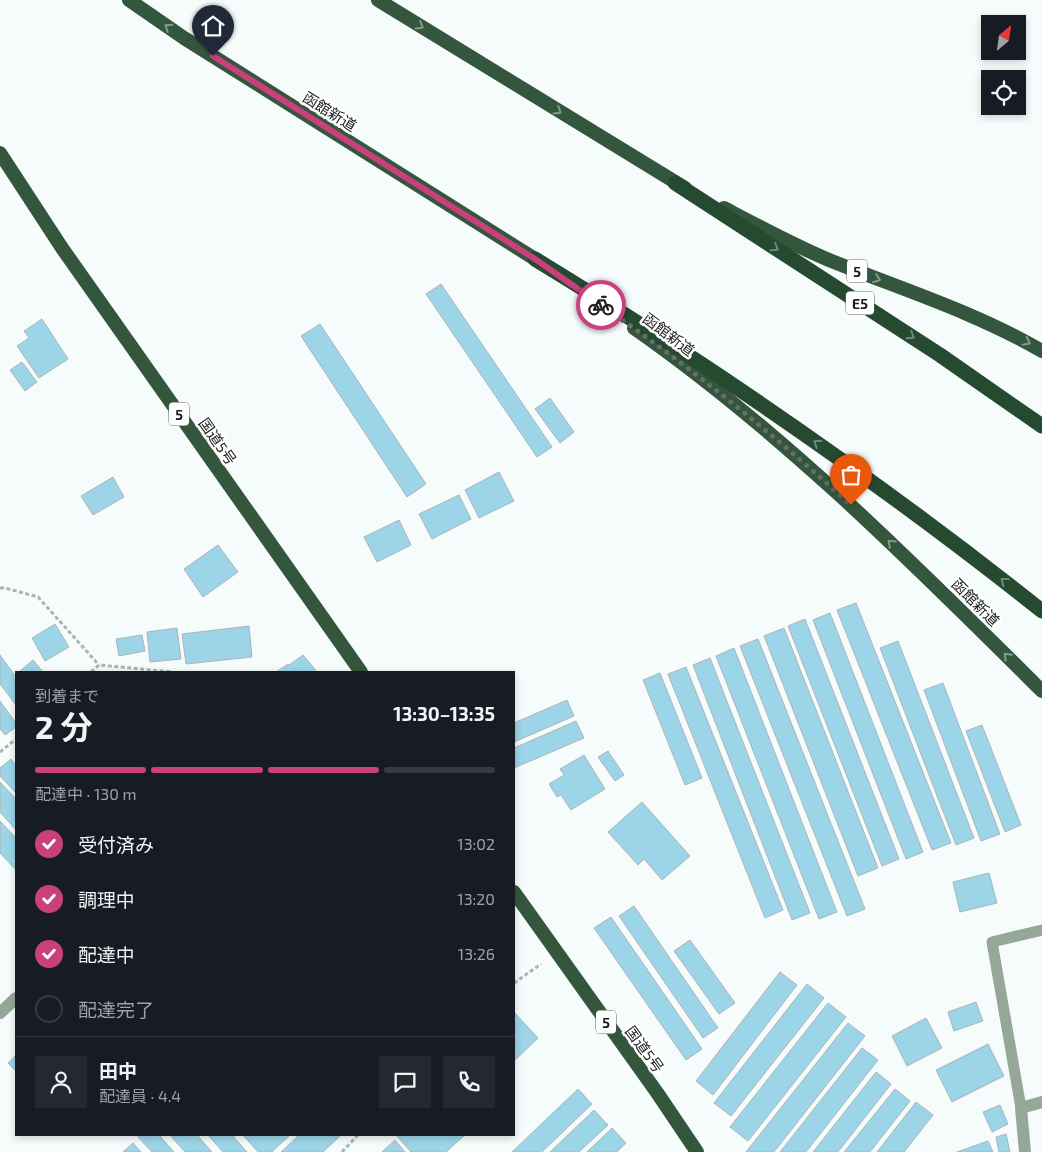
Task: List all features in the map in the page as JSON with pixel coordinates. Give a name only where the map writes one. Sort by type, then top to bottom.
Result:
[{"type":"highway","name":"函館新道","points":[[129,0],[192,43],[535,259],[642,334],[718,391],[793,452],[906,557],[1042,691]]},
{"type":"highway","name":"5","points":[[378,0],[675,183],[770,232],[828,259],[936,300],[1042,351]]},
{"type":"highway","name":"国道5号","points":[[0,153],[62,248],[360,671]]},
{"type":"highway","name":"E5","points":[[675,183],[940,355],[1042,426]]},
{"type":"highway","points":[[535,259],[719,376],[840,459],[912,511],[1042,611]]},
{"type":"highway","name":"国道5号","points":[[515,893],[697,1152]]},
{"type":"street","points":[[0,1013],[15,999]]},
{"type":"street","points":[[1025,1152],[1021,1108],[1042,1102]]},
{"type":"lane","points":[[1021,1108],[992,942],[1042,930]]},
{"type":"path","points":[[0,588],[38,597],[99,665],[162,671]]},
{"type":"path","points":[[92,671],[99,665]]},
{"type":"path","points":[[0,752],[15,740]]},
{"type":"path","points":[[515,982],[556,954]]},
{"type":"path","points":[[342,1152],[357,1136]]},
{"type":"building","points":[[441,284],[552,447],[537,457],[426,294]]},
{"type":"building","points":[[42,319],[68,359],[39,378],[17,346],[29,338],[24,331]]},
{"type":"building","points":[[320,324],[426,484],[407,497],[301,336]]},
{"type":"building","points":[[22,362],[37,382],[25,391],[10,370]]},
{"type":"building","points":[[550,398],[574,432],[560,443],[535,409]]},
{"type":"building","points":[[499,472],[514,501],[479,518],[465,490]]},
{"type":"building","points":[[113,477],[124,497],[93,515],[81,496]]},
{"type":"building","points":[[459,495],[471,519],[432,539],[419,514]]},
{"type":"building","points":[[399,520],[411,545],[377,562],[364,537]]},
{"type":"building","points":[[218,545],[238,572],[203,597],[184,569]]},
{"type":"building","points":[[856,603],[951,843],[932,850],[837,610]]},
{"type":"building","points":[[830,613],[923,852],[906,859],[813,620]]},
{"type":"building","points":[[805,619],[899,859],[882,866],[788,626]]},
{"type":"building","points":[[55,624],[69,647],[45,661],[32,638]]},
{"type":"building","points":[[249,626],[252,657],[186,664],[182,634]]},
{"type":"building","points":[[177,628],[181,659],[150,662],[147,632]]},
{"type":"building","points":[[784,628],[878,868],[858,876],[764,636]]},
{"type":"building","points":[[142,635],[145,651],[119,656],[116,639]]},
{"type":"building","points":[[758,639],[865,909],[847,916],[740,646]]},
{"type":"building","points":[[898,641],[974,838],[956,845],[880,648]]},
{"type":"building","points":[[734,648],[837,912],[819,919],[716,656]]},
{"type":"building","points":[[0,655],[15,676],[15,704],[0,684]]},
{"type":"building","points":[[303,655],[316,671],[278,671]]},
{"type":"building","points":[[710,658],[810,913],[792,920],[693,665]]},
{"type":"building","points":[[33,660],[42,671],[20,671]]},
{"type":"building","points":[[686,667],[783,910],[765,918],[668,674]]},
{"type":"building","points":[[660,673],[702,778],[685,785],[643,680]]},
{"type":"building","points":[[943,683],[1000,834],[981,841],[924,690]]},
{"type":"building","points":[[567,700],[574,716],[515,742],[515,723]]},
{"type":"building","points":[[0,701],[15,722],[15,728],[5,735],[0,729]]},
{"type":"building","points":[[576,721],[584,738],[515,768],[515,748]]},
{"type":"building","points":[[982,725],[1021,825],[1005,832],[966,731]]},
{"type":"building","points":[[608,751],[624,775],[615,781],[598,757]]},
{"type":"building","points":[[584,755],[605,789],[571,810],[561,795],[557,797],[549,784],[564,775],[560,769]]},
{"type":"building","points":[[11,759],[15,764],[15,792],[0,776],[0,768]]},
{"type":"building","points":[[0,782],[15,798],[15,829],[0,812]]},
{"type":"building","points":[[642,802],[690,856],[662,880],[644,859],[638,865],[608,832]]},
{"type":"building","points":[[0,821],[15,837],[15,869],[0,853]]},
{"type":"building","points":[[989,873],[997,903],[960,912],[953,882]]},
{"type":"building","points":[[634,906],[718,1028],[703,1038],[619,916]]},
{"type":"building","points":[[611,917],[702,1049],[686,1060],[594,928]]},
{"type":"building","points":[[690,940],[735,1003],[719,1014],[674,951]]},
{"type":"building","points":[[780,972],[797,985],[713,1095],[696,1081]]},
{"type":"building","points":[[807,984],[824,998],[731,1116],[714,1103]]},
{"type":"building","points":[[976,1002],[983,1021],[954,1031],[948,1012]]},
{"type":"building","points":[[828,1003],[846,1017],[748,1141],[730,1127]]},
{"type":"building","points":[[515,1013],[538,1038],[515,1060]]},
{"type":"building","points":[[926,1018],[942,1048],[907,1066],[892,1036]]},
{"type":"building","points":[[848,1023],[865,1036],[774,1152],[746,1152]]},
{"type":"building","points":[[988,1044],[1004,1076],[952,1102],[936,1070]]},
{"type":"building","points":[[862,1048],[878,1060],[806,1152],[780,1152]]},
{"type":"building","points":[[15,1056],[15,1070],[8,1063]]},
{"type":"building","points":[[876,1072],[891,1084],[838,1152],[813,1152]]},
{"type":"building","points":[[578,1089],[592,1104],[542,1152],[512,1152]]},
{"type":"building","points":[[895,1089],[910,1101],[870,1152],[844,1152]]},
{"type":"building","points":[[916,1102],[933,1115],[904,1152],[877,1152]]},
{"type":"building","points":[[1000,1105],[1008,1124],[992,1132],[983,1112]]},
{"type":"building","points":[[594,1110],[608,1125],[579,1152],[550,1152]]},
{"type":"building","points":[[612,1128],[626,1143],[617,1152],[587,1152]]},
{"type":"building","points":[[1006,1134],[1010,1152],[999,1152],[996,1137]]},
{"type":"building","points":[[160,1136],[174,1152],[152,1152],[138,1137]]},
{"type":"building","points":[[171,1136],[198,1136],[212,1152],[185,1152]]},
{"type":"building","points":[[209,1136],[233,1136],[247,1152],[223,1152]]},
{"type":"building","points":[[244,1136],[289,1136],[272,1152],[258,1152]]},
{"type":"building","points":[[298,1136],[340,1136],[323,1152],[281,1152]]},
{"type":"building","points":[[397,1136],[464,1136],[446,1152],[411,1152]]},
{"type":"building","points":[[395,1140],[405,1152],[382,1152]]},
{"type":"building","points":[[988,1141],[993,1152],[957,1152]]},
{"type":"building","points":[[133,1143],[141,1152],[123,1152]]},
{"type":"way so far","points":[[601,305],[718,391],[793,452],[851,505]]},
{"type":"route","points":[[213,56],[535,259],[601,305]]}]
